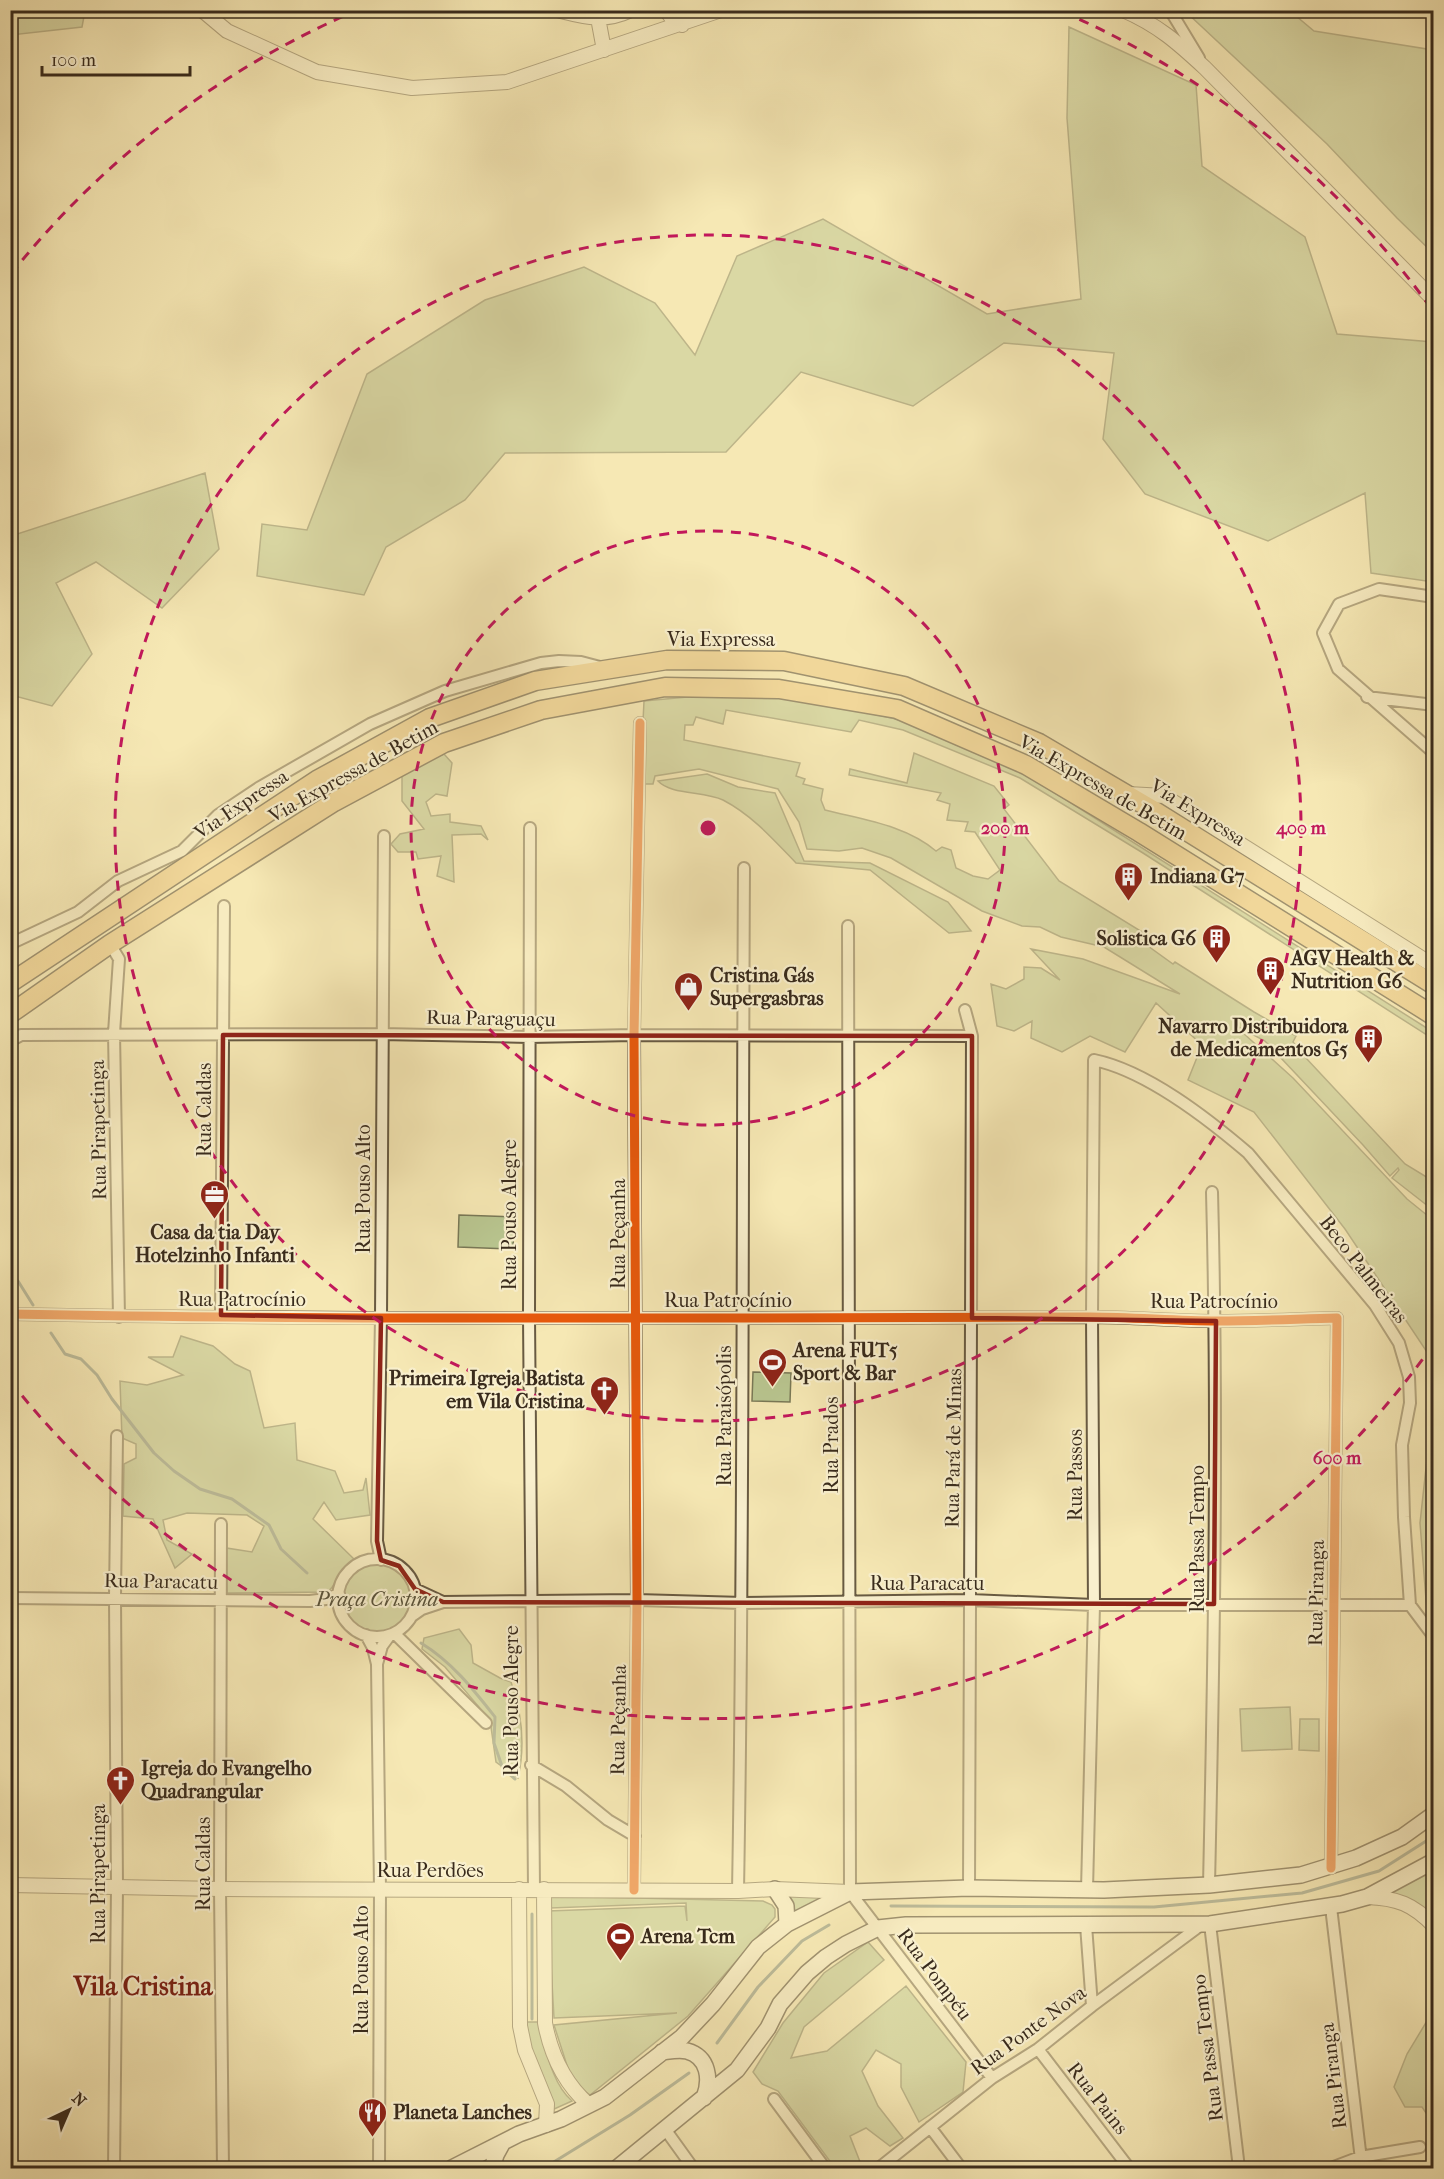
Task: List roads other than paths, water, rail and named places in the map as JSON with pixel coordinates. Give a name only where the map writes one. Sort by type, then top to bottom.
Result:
[{"type":"highway","name":"Via Expressa","points":[[10,983],[317,780],[430,718],[535,681],[667,660],[784,661],[904,686],[1039,743],[1434,985]]},
{"type":"highway","name":"Via Expressa de Betim","points":[[10,1014],[110,944],[334,802],[444,743],[541,710],[665,687],[779,689],[897,709],[1026,765],[1139,831],[1434,1016]]},
{"type":"main road","points":[[452,2169],[519,2134],[546,2125],[605,2097],[682,2037],[713,2004],[758,1947],[787,1924],[850,1892],[969,1888],[1087,1890],[1209,1885],[1301,1875],[1331,1868],[1402,1837],[1434,1814]]},
{"type":"main road","points":[[617,2169],[736,2070],[768,2028],[780,2004],[807,1973],[846,1944],[878,1928],[906,1925],[1205,1924],[1331,1907],[1367,1897],[1434,1861]]},
{"type":"main road","points":[[775,1889],[786,1906],[787,1924]]},
{"type":"main road","points":[[662,2052],[686,2051],[705,2065],[709,2086],[704,2098]]},
{"type":"main road","points":[[492,2169],[502,2144]]},
{"type":"street","points":[[202,10],[227,30],[316,72],[412,88],[507,82],[721,10]]},
{"type":"street","points":[[557,10],[598,18],[616,18],[631,10]]},
{"type":"street","points":[[666,10],[673,20],[682,25]]},
{"type":"street","points":[[1123,10],[1141,18],[1171,37],[1205,68],[1434,300]]},
{"type":"street","points":[[1170,10],[1205,68]]},
{"type":"street","points":[[598,18],[604,50]]},
{"type":"street","points":[[1434,597],[1379,590],[1339,604],[1323,633],[1338,669],[1367,697],[1434,753]]},
{"type":"street","points":[[10,944],[71,915],[118,881],[182,851],[218,815],[260,787],[370,724],[445,691],[541,663],[582,662],[608,670]]},
{"type":"street","points":[[1367,697],[1434,705]]},
{"type":"street","name":"Rua Peçanha","points":[[634,1890],[637,1600],[634,1035],[640,723]]},
{"type":"street","points":[[1125,794],[1164,796],[1434,966]]},
{"type":"street","points":[[191,864],[218,815]]},
{"type":"street","name":"Rua Pouso Alegre","points":[[530,828],[529,1317],[532,1889],[548,2036],[563,2074],[573,2091],[589,2105]]},
{"type":"street","name":"Rua Pouso Alto","points":[[381,1560],[377,1541],[384,836]]},
{"type":"street","name":"Rua Paraisópolis","points":[[738,1891],[743,1603],[741,1429],[744,868]]},
{"type":"street","name":"Rua Caldas","points":[[221,1316],[224,906]]},
{"type":"street","name":"Rua Prados","points":[[848,926],[850,1892]]},
{"type":"street","name":"Rua Pirapetinga","points":[[110,944],[119,959],[114,1033],[119,1317]]},
{"type":"street","name":"Rua Pará de Minas","points":[[965,1010],[972,1036],[969,1888]]},
{"type":"street","name":"Rua Paraguaçu","points":[[10,1041],[21,1035],[114,1033],[529,1037],[972,1036]]},
{"type":"street","name":"Rua Passos","points":[[1087,1890],[1094,1605],[1092,1317],[1094,1060]]},
{"type":"street","name":"Beco Palmeiras","points":[[1094,1060],[1115,1064],[1156,1085],[1225,1133],[1248,1153],[1375,1305],[1399,1343],[1410,1377],[1410,1403],[1402,1445],[1410,1605]]},
{"type":"street","name":"Rua Passa Tempo","points":[[1209,1885],[1216,1321],[1212,1192]]},
{"type":"street","name":"Rua Patrocínio","points":[[10,1314],[119,1317],[381,1318],[1092,1317],[1216,1321],[1337,1318]]},
{"type":"street","name":"Rua Piranga","points":[[1331,1868],[1337,1318]]},
{"type":"street","name":"Rua Pirapetinga","points":[[114,2169],[117,1887],[115,1598],[117,1436]]},
{"type":"street","name":"Rua Caldas","points":[[221,1524],[220,1889],[223,2169]]},
{"type":"street","name":"Rua Pouso Alto","points":[[367,1561],[377,1541]]},
{"type":"street","points":[[381,1560],[399,1566],[415,1589],[416,1603],[412,1616],[401,1629],[378,1637],[366,1635],[350,1626],[340,1610],[339,1594],[348,1572],[367,1561],[381,1560]]},
{"type":"street","name":"Rua Paracatu","points":[[415,1589],[443,1602]]},
{"type":"street","name":"Rua Paracatu","points":[[10,1598],[310,1601],[326,1599],[339,1594]]},
{"type":"street","name":"Rua Paracatu","points":[[412,1616],[422,1609],[443,1602],[530,1603],[637,1600],[743,1603],[970,1600],[1094,1605],[1410,1605]]},
{"type":"street","name":"Rua Paracatu","points":[[310,1601],[340,1610]]},
{"type":"street","points":[[1410,1605],[1434,1637]]},
{"type":"street","points":[[392,1634],[486,1723]]},
{"type":"street","name":"Rua Pouso Alto","points":[[377,1664],[382,1646],[392,1634]]},
{"type":"street","name":"Rua Pouso Alto","points":[[366,1635],[373,1648],[377,1664],[380,1889],[379,2169]]},
{"type":"street","points":[[531,1765],[566,1786],[608,1820],[635,1836]]},
{"type":"street","name":"Rua Perdões","points":[[10,1885],[220,1889],[738,1891],[775,1889],[850,1892]]},
{"type":"street","name":"Rua Pouso Alegre","points":[[532,1889],[520,2026],[525,2050],[547,2104],[546,2125]]},
{"type":"street","name":"Rua Pompéu","points":[[850,1892],[992,2078]]},
{"type":"street","points":[[1367,1897],[1389,1898],[1405,1903],[1422,1914],[1434,1926]]},
{"type":"street","name":"Rua Piranga","points":[[1331,1907],[1361,2163]]},
{"type":"street","name":"Rua Passa Tempo","points":[[1205,1924],[1239,2169]]},
{"type":"street","name":"Rua Ponte Nova","points":[[879,2169],[992,2078],[1038,2049],[1092,2006],[1205,1924]]},
{"type":"street","points":[[1086,1925],[1092,2006]]},
{"type":"street","name":"Rua Pains","points":[[1038,2049],[1130,2169]]},
{"type":"street","points":[[774,2099],[825,2169]]},
{"type":"street","points":[[930,2127],[961,2169]]},
{"type":"street","points":[[665,2129],[693,2169]]},
{"type":"street","points":[[1331,2169],[1420,2147]]},
{"type":"waterway","points":[[18,1281],[33,1305]]},
{"type":"waterway","points":[[51,1333],[65,1354],[81,1359],[97,1375],[112,1399],[154,1453],[174,1471],[200,1489],[232,1499],[269,1525],[281,1549],[307,1573]]},
{"type":"waterway","points":[[421,1643],[452,1667],[495,1717],[494,1743],[503,1769],[515,1779]]},
{"type":"waterway","points":[[891,1906],[1154,1907],[1302,1893],[1379,1871],[1434,1836]]},
{"type":"waterway","points":[[532,1914],[532,2019]]},
{"type":"waterway","points":[[717,2043],[758,1987],[802,1941],[829,1925]]},
{"type":"waterway","points":[[544,2168],[630,2115],[689,2073]]},
{"type":"place","name":"Indiana G7","points":[[1129,902]]},
{"type":"place","name":"Solistica G6","points":[[1217,964]]},
{"type":"place","name":"AGV Health & Nutrition G6","points":[[1270,996]]},
{"type":"place","name":"Cristina Gás Supergasbras","points":[[689,1012]]},
{"type":"place","name":"Navarro Distribuidora de Medicamentos G5","points":[[1369,1064]]},
{"type":"place","name":"Casa da tia Day Hotelzinho Infanti","points":[[215,1220]]},
{"type":"place","name":"Arena FUT5 Sport & Bar","points":[[772,1388]]},
{"type":"place","name":"Primeira Igreja Batista em Vila Cristina","points":[[605,1416]]},
{"type":"place","name":"Igreja do Evangelho Quadrangular","points":[[120,1806]]},
{"type":"place","name":"Arena Tcm","points":[[620,1962]]},
{"type":"place","name":"Planeta Lanches","points":[[372,2138]]},
{"type":"district","name":"Vila Cristina","points":[[143,1986]]},
{"type":"park label","name":"Praça Cristina","points":[[377,1599]]}]
